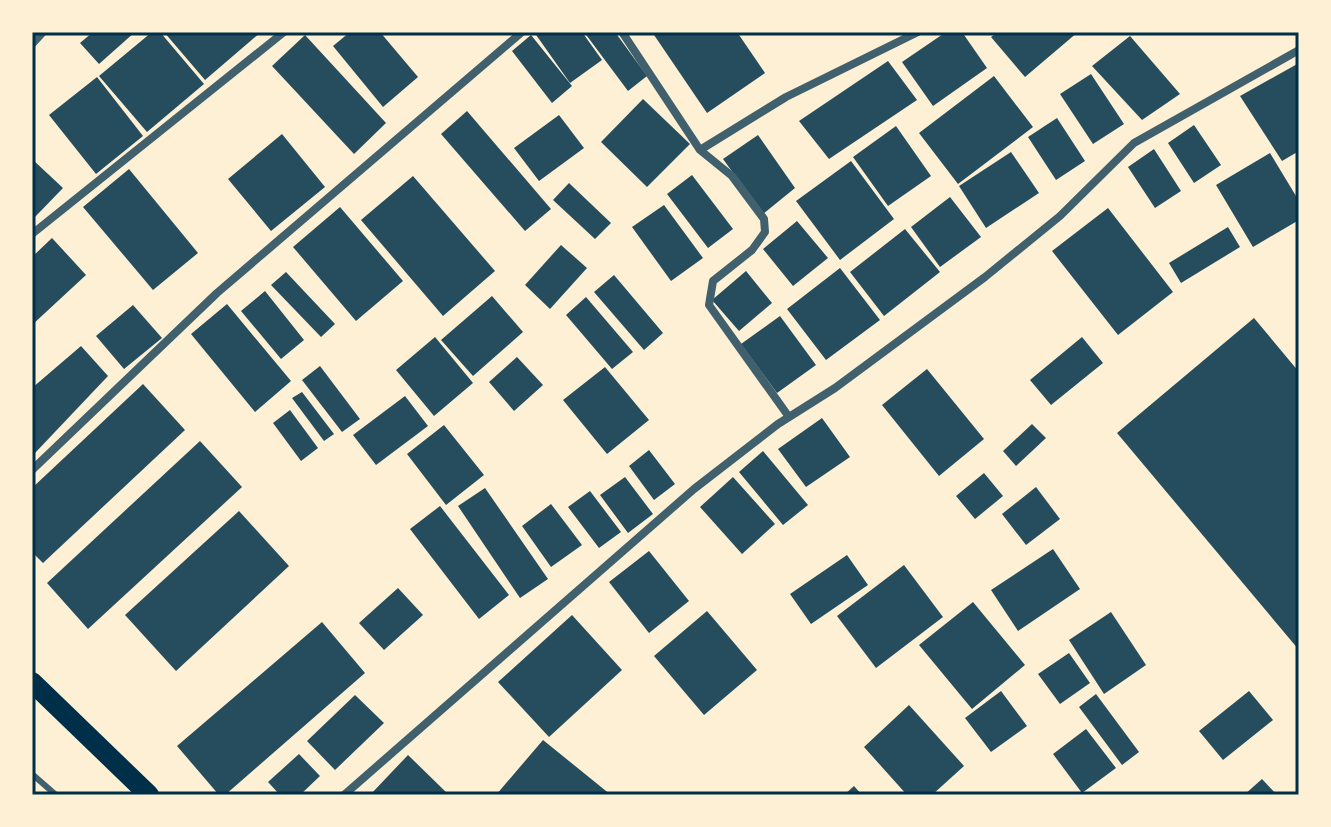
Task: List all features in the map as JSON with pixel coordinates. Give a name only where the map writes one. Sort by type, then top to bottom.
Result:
[{"type":"main road","points":[[32,682],[149,795]]},
{"type":"street","points":[[32,44],[43,32]]},
{"type":"street","points":[[32,234],[284,32]]},
{"type":"street","points":[[32,470],[217,293],[522,32]]},
{"type":"street","points":[[622,32],[700,150],[732,176],[764,219],[765,232],[752,250],[713,281],[709,305],[789,417]]},
{"type":"street","points":[[700,150],[786,97],[918,32]]},
{"type":"street","points":[[344,795],[615,556],[778,424],[985,277],[1060,216],[1134,143],[1299,50]]},
{"type":"lane","points":[[32,774],[56,795]]},
{"type":"building","points":[[93,32],[135,32],[99,64],[80,43]]},
{"type":"building","points":[[152,32],[160,32],[204,84],[147,132],[99,76]]},
{"type":"building","points":[[164,32],[261,32],[205,80]]},
{"type":"building","points":[[350,32],[380,32],[418,77],[383,107],[333,46]]},
{"type":"building","points":[[534,32],[582,32],[602,60],[570,83]]},
{"type":"building","points":[[584,32],[615,32],[647,76],[628,91]]},
{"type":"building","points":[[652,32],[737,32],[765,73],[707,113]]},
{"type":"building","points":[[946,32],[962,32],[987,68],[933,106],[902,62]]},
{"type":"building","points":[[998,32],[1078,32],[1025,77],[991,37]]},
{"type":"building","points":[[305,35],[386,123],[354,154],[272,66]]},
{"type":"building","points":[[531,35],[572,86],[552,103],[512,51]]},
{"type":"building","points":[[1130,36],[1180,94],[1142,120],[1092,66]]},
{"type":"building","points":[[888,61],[917,100],[829,159],[799,121]]},
{"type":"building","points":[[1299,63],[1299,151],[1282,161],[1240,96]]},
{"type":"building","points":[[1091,74],[1124,124],[1093,144],[1060,94]]},
{"type":"building","points":[[994,76],[1033,127],[958,184],[919,133]]},
{"type":"building","points":[[97,77],[143,136],[96,174],[49,115]]},
{"type":"building","points":[[643,99],[690,144],[647,187],[601,142]]},
{"type":"building","points":[[467,111],[551,209],[525,231],[441,134]]},
{"type":"building","points":[[559,115],[584,148],[539,181],[514,148]]},
{"type":"building","points":[[1057,118],[1085,161],[1056,180],[1028,137]]},
{"type":"building","points":[[1194,125],[1221,165],[1194,183],[1168,143]]},
{"type":"building","points":[[896,126],[931,176],[888,206],[853,157]]},
{"type":"building","points":[[282,134],[325,187],[271,231],[228,179]]},
{"type":"building","points":[[758,135],[795,188],[763,214],[723,159]]},
{"type":"building","points":[[1154,149],[1181,191],[1155,208],[1128,167]]},
{"type":"building","points":[[1011,152],[1039,193],[986,228],[959,186]]},
{"type":"building","points":[[1270,153],[1299,201],[1299,220],[1253,247],[1216,185]]},
{"type":"building","points":[[32,159],[63,188],[34,218],[32,217]]},
{"type":"building","points":[[851,161],[894,219],[840,260],[796,201]]},
{"type":"building","points":[[129,169],[198,253],[153,290],[83,207]]},
{"type":"building","points":[[692,175],[733,229],[708,248],[667,194]]},
{"type":"building","points":[[413,176],[495,271],[443,316],[361,220]]},
{"type":"building","points":[[569,183],[611,223],[595,239],[553,200]]},
{"type":"building","points":[[950,197],[981,237],[940,267],[911,227]]},
{"type":"building","points":[[664,205],[703,258],[671,281],[632,227]]},
{"type":"building","points":[[340,207],[403,281],[356,321],[293,247]]},
{"type":"building","points":[[1108,208],[1173,292],[1118,335],[1052,251]]},
{"type":"building","points":[[797,221],[828,258],[793,286],[763,249]]},
{"type":"building","points":[[1228,227],[1240,247],[1181,283],[1169,263]]},
{"type":"building","points":[[905,229],[940,272],[884,316],[850,272]]},
{"type":"building","points":[[52,238],[86,275],[32,325],[32,257]]},
{"type":"building","points":[[561,245],[587,268],[550,309],[525,285]]},
{"type":"building","points":[[840,268],[880,320],[826,360],[787,309]]},
{"type":"building","points":[[746,271],[772,303],[739,331],[712,300]]},
{"type":"building","points":[[286,272],[335,324],[321,337],[271,285]]},
{"type":"building","points":[[614,275],[663,333],[644,350],[594,292]]},
{"type":"building","points":[[265,291],[304,340],[281,359],[241,311]]},
{"type":"building","points":[[492,296],[523,332],[473,376],[441,340]]},
{"type":"building","points":[[586,297],[633,352],[612,369],[566,315]]},
{"type":"building","points":[[227,304],[291,381],[255,412],[191,334]]},
{"type":"building","points":[[133,305],[162,338],[124,369],[96,336]]},
{"type":"building","points":[[780,316],[816,365],[777,393],[741,344]]},
{"type":"building","points":[[1254,318],[1299,372],[1299,650],[1117,433]]},
{"type":"building","points":[[435,337],[473,383],[434,416],[396,370]]},
{"type":"building","points":[[1082,337],[1103,363],[1051,405],[1030,380]]},
{"type":"building","points":[[81,346],[108,376],[35,453],[32,388]]},
{"type":"building","points":[[517,357],[543,385],[514,411],[489,382]]},
{"type":"building","points":[[320,366],[360,419],[342,432],[302,380]]},
{"type":"building","points":[[605,367],[649,420],[607,454],[563,400]]},
{"type":"building","points":[[927,369],[984,439],[939,476],[882,405]]},
{"type":"building","points":[[143,384],[185,430],[43,563],[32,552],[32,488]]},
{"type":"building","points":[[302,392],[334,434],[324,441],[292,398]]},
{"type":"building","points":[[405,396],[428,426],[376,465],[353,435]]},
{"type":"building","points":[[290,410],[318,448],[301,461],[273,423]]},
{"type":"building","points":[[822,418],[850,457],[806,487],[778,449]]},
{"type":"building","points":[[1032,424],[1046,438],[1016,466],[1003,451]]},
{"type":"building","points":[[444,425],[484,475],[446,505],[407,454]]},
{"type":"building","points":[[200,441],[242,487],[88,629],[47,583]]},
{"type":"building","points":[[649,450],[675,484],[654,500],[629,466]]},
{"type":"building","points":[[763,451],[808,505],[783,525],[739,472]]},
{"type":"building","points":[[984,473],[1003,496],[975,519],[956,496]]},
{"type":"building","points":[[625,477],[653,514],[628,533],[600,495]]},
{"type":"building","points":[[733,477],[775,524],[742,554],[700,507]]},
{"type":"building","points":[[1036,487],[1060,519],[1026,545],[1002,514]]},
{"type":"building","points":[[485,488],[548,579],[520,598],[458,506]]},
{"type":"building","points":[[590,491],[621,532],[599,548],[568,507]]},
{"type":"building","points":[[551,504],[582,545],[551,567],[522,526]]},
{"type":"building","points":[[440,506],[509,595],[479,619],[410,529]]},
{"type":"building","points":[[239,511],[289,566],[176,671],[125,615]]},
{"type":"building","points":[[1053,549],[1080,589],[1018,631],[991,590]]},
{"type":"building","points":[[649,551],[689,601],[649,633],[609,582]]},
{"type":"building","points":[[847,555],[868,585],[811,624],[790,594]]},
{"type":"building","points":[[904,565],[943,617],[876,668],[837,616]]},
{"type":"building","points":[[398,588],[423,615],[384,650],[359,623]]},
{"type":"building","points":[[973,602],[1025,665],[972,709],[919,645]]},
{"type":"building","points":[[707,611],[757,670],[704,715],[654,656]]},
{"type":"building","points":[[1111,612],[1146,665],[1104,694],[1069,640]]},
{"type":"building","points":[[572,615],[622,670],[549,737],[498,682]]},
{"type":"building","points":[[322,622],[365,673],[225,795],[219,795],[177,746]]},
{"type":"building","points":[[1069,653],[1090,683],[1060,704],[1038,674]]},
{"type":"building","points":[[1001,691],[1027,726],[991,752],[965,718]]},
{"type":"building","points":[[1249,691],[1273,720],[1223,760],[1199,731]]},
{"type":"building","points":[[1096,694],[1139,752],[1122,765],[1079,707]]},
{"type":"building","points":[[355,695],[384,723],[335,770],[307,741]]},
{"type":"building","points":[[909,705],[964,766],[932,795],[907,795],[864,747]]},
{"type":"building","points":[[1086,729],[1116,768],[1082,793],[1053,754]]},
{"type":"building","points":[[543,740],[611,795],[496,795]]},
{"type":"building","points":[[299,754],[320,776],[300,795],[280,795],[268,782]]},
{"type":"building","points":[[408,755],[449,795],[370,795]]},
{"type":"building","points":[[1262,779],[1277,795],[1244,795]]},
{"type":"building","points":[[854,786],[862,795],[844,795]]}]
